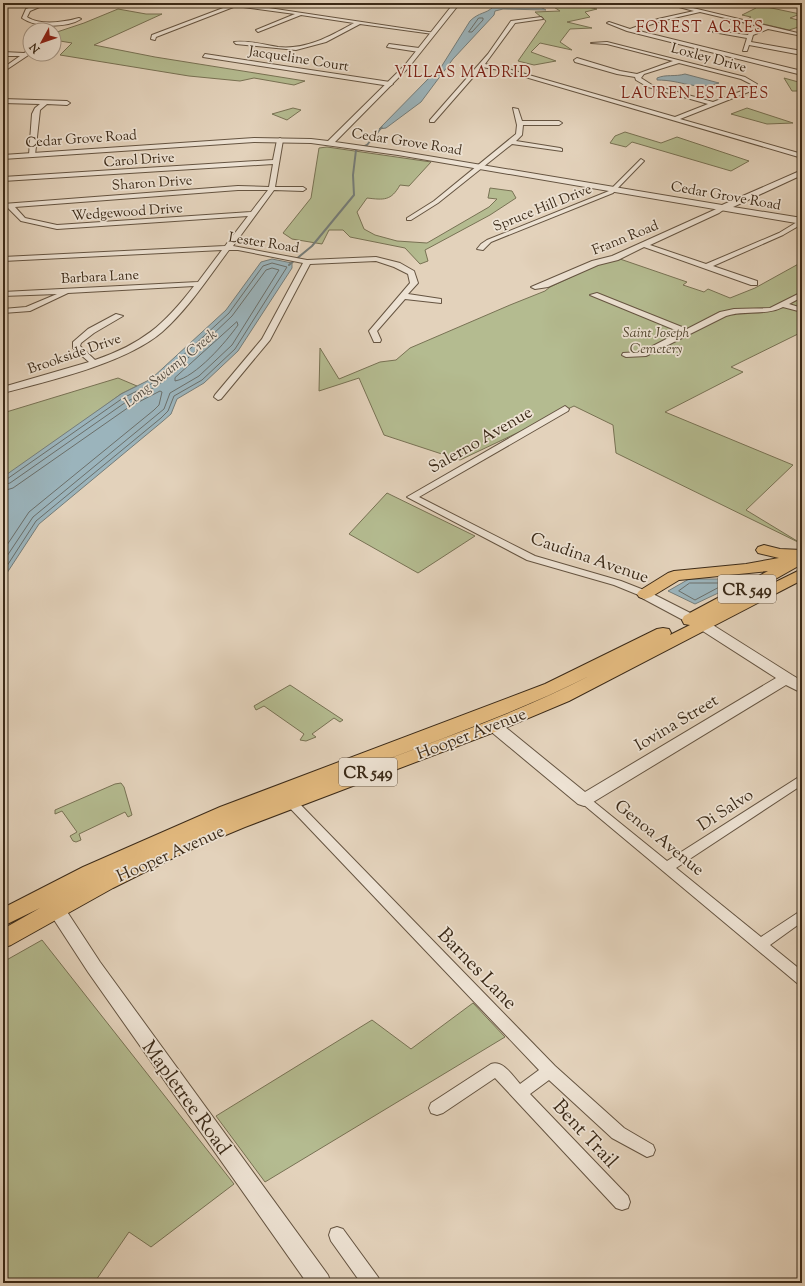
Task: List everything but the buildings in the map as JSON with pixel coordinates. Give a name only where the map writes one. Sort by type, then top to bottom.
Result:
[{"type":"main road","points":[[764,550],[780,554],[802,556]]},
{"type":"main road","points":[[645,594],[674,576],[768,567],[802,556]]},
{"type":"main road","name":"Hooper Avenue","points":[[3,939],[106,882],[157,857],[238,822],[494,726],[563,697],[697,622],[802,556]]},
{"type":"main road","name":"Hooper Avenue","points":[[3,918],[125,856],[227,812],[552,688],[802,574]]},
{"type":"street","points":[[47,3],[28,10],[24,17],[28,21],[42,23],[79,19]]},
{"type":"street","points":[[225,3],[433,33]]},
{"type":"street","points":[[330,143],[390,84],[457,3]]},
{"type":"street","points":[[666,3],[802,35]]},
{"type":"street","points":[[673,5],[679,3]]},
{"type":"street","points":[[153,39],[154,36],[236,5]]},
{"type":"street","points":[[630,30],[660,20],[700,11]]},
{"type":"street","points":[[258,31],[285,22],[300,14]]},
{"type":"street","points":[[432,121],[481,65],[513,22],[541,18]]},
{"type":"street","points":[[236,43],[285,49],[304,48],[319,44],[360,22]]},
{"type":"street","points":[[610,23],[630,30],[802,73]]},
{"type":"street","points":[[735,56],[745,50],[750,37],[754,32],[769,27]]},
{"type":"street","points":[[715,32],[750,37]]},
{"type":"street","name":"Loxley Drive","points":[[593,43],[607,43],[656,55],[742,78],[754,84],[749,90],[675,119]]},
{"type":"street","points":[[748,43],[771,46],[802,53]]},
{"type":"street","points":[[656,55],[687,44]]},
{"type":"street","points":[[389,46],[419,50]]},
{"type":"street","points":[[3,54],[22,53]]},
{"type":"street","name":"Jacqueline Court","points":[[205,56],[390,84]]},
{"type":"street","points":[[3,70],[22,57]]},
{"type":"street","points":[[576,60],[577,62],[619,73],[638,76],[679,61]]},
{"type":"street","points":[[481,65],[506,70],[802,156]]},
{"type":"street","points":[[638,76],[642,83],[650,86],[713,104]]},
{"type":"street","points":[[3,100],[67,103]]},
{"type":"street","points":[[32,155],[35,114],[37,109],[46,102]]},
{"type":"street","points":[[409,219],[436,202],[519,135],[522,130],[515,109]]},
{"type":"street","points":[[520,124],[559,123]]},
{"type":"street","name":"Cedar Grove Road","points":[[3,157],[218,142],[280,140],[330,143],[480,166],[802,221]]},
{"type":"street","name":"Brookside Drive","points":[[3,390],[123,351],[154,334],[179,311],[198,284],[254,214],[272,188],[280,140]]},
{"type":"street","points":[[512,142],[560,150]]},
{"type":"street","points":[[614,189],[641,161]]},
{"type":"street","name":"Carol Drive","points":[[3,179],[277,162]]},
{"type":"street","points":[[723,208],[802,172]]},
{"type":"street","name":"Sharon Drive","points":[[6,206],[238,188],[303,189]]},
{"type":"street","name":"Spruce Hill Drive","points":[[481,249],[483,245],[489,241],[614,189]]},
{"type":"street","name":"Wedgewood Drive","points":[[6,206],[23,220],[57,227],[254,214]]},
{"type":"street","name":"Frann Road","points":[[536,287],[545,285],[595,263],[615,258],[718,212],[723,208]]},
{"type":"street","points":[[708,266],[780,234],[802,221]]},
{"type":"street","points":[[644,244],[754,283]]},
{"type":"street","name":"Lester Road","points":[[3,259],[228,248],[238,248],[299,261],[376,259],[397,265],[411,273],[414,283],[373,331],[377,340]]},
{"type":"street","points":[[218,396],[266,340],[299,261]]},
{"type":"street","name":"Barbara Lane","points":[[3,294],[198,284]]},
{"type":"street","points":[[3,311],[18,312],[37,306],[68,290]]},
{"type":"street","points":[[626,355],[643,354],[723,314],[734,311],[766,311],[802,294]]},
{"type":"street","points":[[594,295],[687,332]]},
{"type":"street","points":[[403,296],[438,301]]},
{"type":"street","points":[[783,304],[802,310]]},
{"type":"street","points":[[93,362],[76,346],[76,342],[91,331],[119,316]]},
{"type":"street","name":"Salerno Avenue","points":[[412,497],[565,408]]},
{"type":"street","name":"Caudina Avenue","points":[[412,497],[531,558],[552,566],[609,579],[645,594],[697,622],[802,688]]},
{"type":"street","name":"Iovina Street","points":[[584,800],[787,678]]},
{"type":"street","name":"Genoa Avenue","points":[[494,726],[802,979]]},
{"type":"street","name":"Di Salvo","points":[[667,868],[802,779]]},
{"type":"street","name":"Barnes Lane","points":[[291,802],[550,1071],[618,1133],[647,1150]]},
{"type":"street","name":"Mapletree Road","points":[[56,909],[94,966],[320,1283]]},
{"type":"street","points":[[761,944],[802,915]]},
{"type":"street","name":"Bent Trail","points":[[436,1108],[496,1069],[622,1202]]},
{"type":"street","points":[[519,1093],[550,1071]]},
{"type":"street","points":[[337,1235],[372,1283]]},
{"type":"green space","points":[[569,3],[597,9],[585,12],[590,17],[567,22],[592,28],[570,29],[560,42],[572,50],[540,43],[531,52],[556,61],[534,65],[518,61],[546,21],[535,12],[560,11],[549,4]]},
{"type":"green space","points":[[757,5],[800,14],[790,18],[802,21],[802,26],[789,30],[746,20],[751,17],[742,15],[756,8]]},
{"type":"green space","points":[[118,9],[146,14],[162,14],[94,45],[155,57],[305,81],[294,85],[254,78],[240,81],[189,76],[62,55],[62,53],[72,43],[62,41],[62,30]]},
{"type":"green space","points":[[784,78],[802,83],[802,91],[792,91]]},
{"type":"green space","points":[[293,108],[301,110],[287,120],[272,114]]},
{"type":"green space","points":[[747,108],[793,123],[767,124],[731,114]]},
{"type":"green space","points":[[625,132],[661,143],[677,137],[749,161],[731,171],[632,142],[626,147],[610,143],[615,136]]},
{"type":"green space","points":[[327,147],[431,162],[409,186],[400,185],[390,197],[383,199],[367,198],[357,212],[364,229],[375,235],[397,241],[427,243],[489,207],[497,199],[488,198],[490,188],[512,191],[516,198],[490,215],[425,250],[428,261],[420,264],[405,248],[350,237],[343,230],[329,230],[322,244],[292,239],[283,233],[311,198],[319,148]]},
{"type":"green space","name":"Saint Joseph Cemetery","points":[[620,259],[687,282],[683,285],[704,292],[708,289],[730,298],[755,288],[802,262],[802,332],[731,367],[743,372],[665,412],[793,465],[746,510],[802,544],[616,453],[613,425],[574,406],[460,460],[384,435],[359,378],[319,391],[320,348],[339,379],[380,362],[396,360],[410,348],[545,291],[550,287],[597,265]]},
{"type":"green space","points":[[118,378],[137,386],[121,394],[3,481],[3,413]]},
{"type":"green space","points":[[387,493],[475,536],[418,573],[349,534]]},
{"type":"green space","points":[[290,685],[343,720],[340,722],[334,718],[312,734],[316,737],[306,741],[300,740],[304,734],[264,706],[256,710],[254,706]]},
{"type":"green space","points":[[121,783],[124,787],[132,815],[128,817],[125,812],[79,834],[81,840],[76,842],[73,841],[70,836],[77,832],[62,811],[55,814],[55,810],[115,784]]},
{"type":"green space","points":[[42,940],[234,1184],[151,1247],[129,1232],[94,1283],[3,1283],[3,962]]},
{"type":"green space","points":[[473,1003],[505,1037],[265,1182],[216,1116],[372,1020],[411,1049]]},
{"type":"water","points":[[492,3],[508,3],[509,6],[529,6],[525,3],[533,3],[546,10],[503,9],[495,11],[494,15],[453,59],[421,102],[386,128],[379,129],[430,77],[438,72],[470,21],[493,7]]},
{"type":"water","points":[[685,74],[719,83],[695,86],[666,80],[657,80],[657,78],[660,77]]},
{"type":"water","points":[[272,259],[292,263],[292,268],[238,351],[204,383],[177,399],[171,414],[39,524],[3,579],[3,477],[121,394],[151,379],[226,310],[261,262]]},
{"type":"water","points":[[689,579],[722,579],[733,586],[695,604],[668,591]]},
{"type":"waterway","name":"Long Swamp Creek","points":[[371,141],[382,127]]},
{"type":"waterway","name":"Long Swamp Creek","points":[[289,265],[312,246],[354,195],[353,175],[356,150],[367,145],[371,140]]},
{"type":"district","name":"FOREST ACRES","points":[[700,27]]},
{"type":"district","name":"VILLAS MADRID","points":[[463,72]]},
{"type":"district","name":"LAUREN ESTATES","points":[[695,93]]}]
